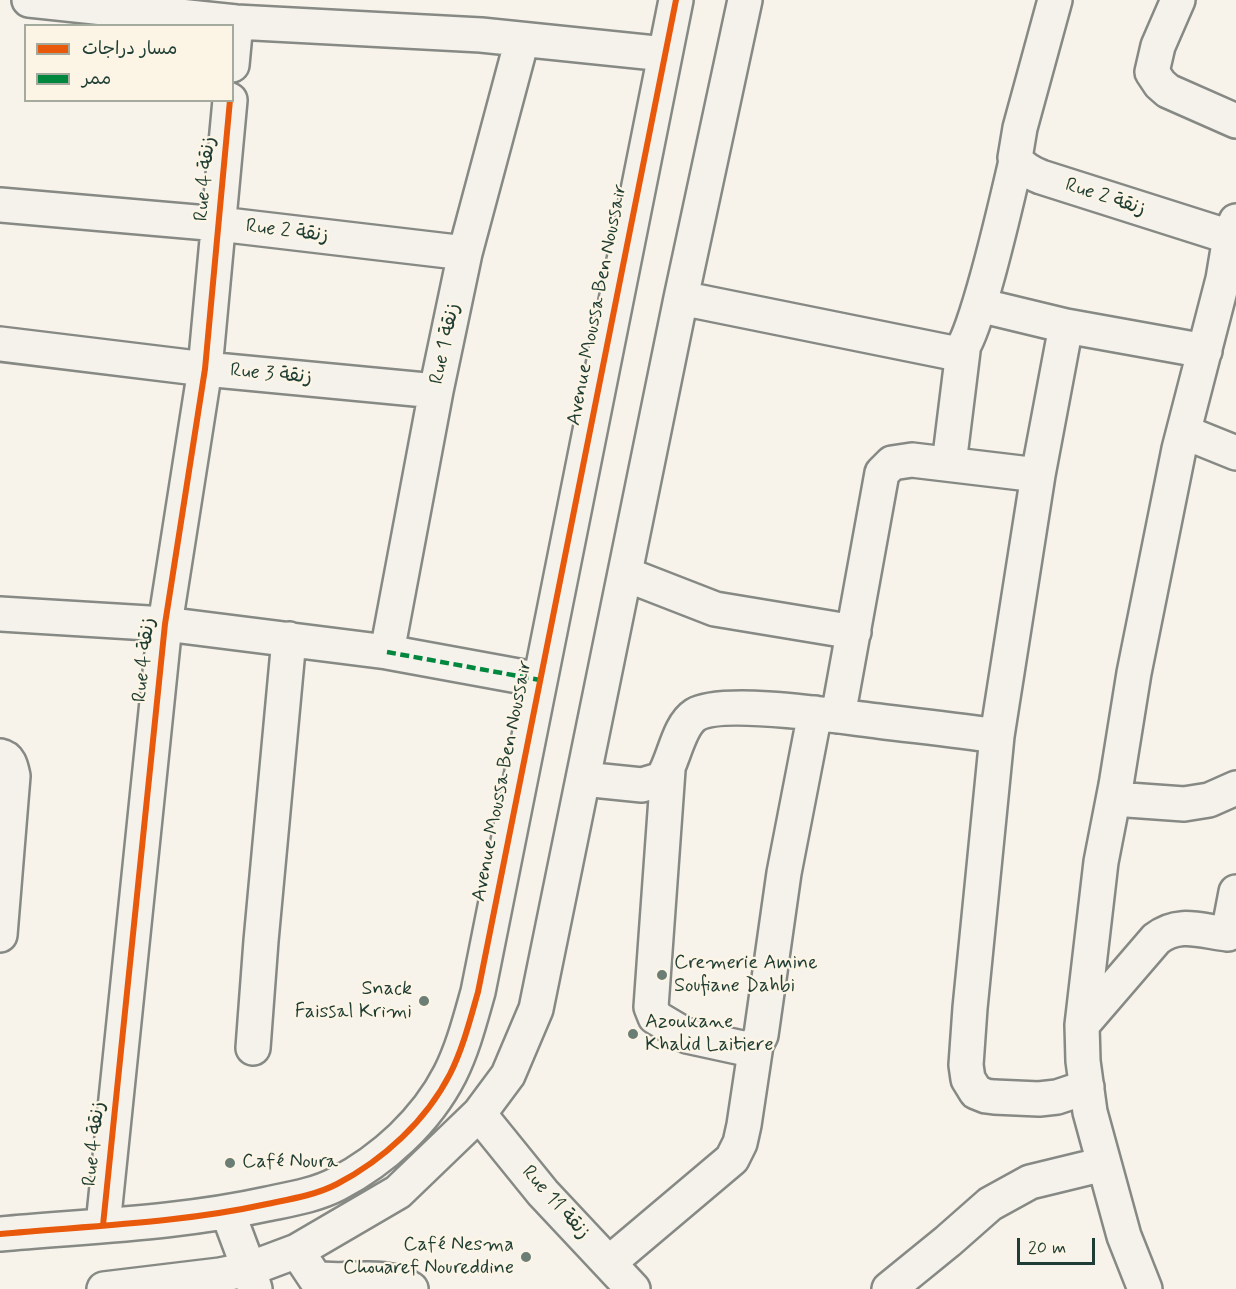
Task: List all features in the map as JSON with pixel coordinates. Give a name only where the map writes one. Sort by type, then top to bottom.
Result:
[{"type":"street","points":[[29,0],[71,2],[236,22],[481,35],[665,54]]},
{"type":"street","name":"Avenue Moussa Ben Noussair","points":[[0,1234],[228,1213],[307,1196],[336,1185],[366,1167],[403,1137],[428,1108],[450,1074],[466,1035],[478,992],[676,0]]},
{"type":"street","points":[[104,1289],[220,1275],[252,1279],[398,1192],[479,1114],[508,1075],[536,1009],[681,297],[746,0]]},
{"type":"street","points":[[949,464],[963,351],[979,305],[1016,161],[1015,154],[1020,128],[1055,0]]},
{"type":"street","points":[[1178,0],[1158,46],[1152,72],[1168,91],[1236,121]]},
{"type":"street","points":[[234,44],[236,22]]},
{"type":"street","name":"Rue 1 زنقة","points":[[387,652],[436,391],[465,253],[522,40]]},
{"type":"street","name":"Rue 4 زنقة","points":[[103,1225],[165,624],[205,369],[230,102]]},
{"type":"street","name":"Rue 2 زنقة","points":[[1016,161],[1041,177],[1233,229]]},
{"type":"street","name":"Rue 2 زنقة","points":[[0,205],[219,224],[465,253]]},
{"type":"street","points":[[1145,1289],[1124,1236],[1090,1112],[1082,1025],[1101,862],[1114,799],[1134,673],[1184,432],[1204,351],[1230,276],[1233,229]]},
{"type":"street","points":[[681,297],[958,354],[963,351]]},
{"type":"street","points":[[979,305],[1066,326],[1204,351]]},
{"type":"street","points":[[1066,326],[1038,475],[997,736],[966,1065],[968,1079],[976,1092],[986,1096],[1057,1097],[1086,1087]]},
{"type":"street","name":"Rue 3 زنقة","points":[[0,344],[205,369],[436,391]]},
{"type":"street","points":[[1184,432],[1236,453]]},
{"type":"street","points":[[610,1262],[732,1159],[740,1143],[756,1045],[760,1035],[784,873],[826,715],[854,632],[882,473],[892,463],[912,460],[1038,475]]},
{"type":"street","points":[[625,574],[715,609],[854,632]]},
{"type":"street","points":[[0,614],[165,624],[289,639],[387,652],[540,680]]},
{"type":"street","points":[[253,1048],[289,639]]},
{"type":"street","points":[[583,779],[642,786],[662,779],[668,770],[684,727],[696,714],[716,710],[763,709],[997,736]]},
{"type":"street","points":[[0,756],[11,765],[13,776],[0,935]]},
{"type":"street","points":[[668,770],[651,1007],[655,1017],[687,1036],[747,1049],[756,1045]]},
{"type":"street","points":[[1114,799],[1184,804],[1209,800],[1236,789]]},
{"type":"street","points":[[1082,1025],[1156,939],[1166,931],[1179,927],[1232,935],[1236,892]]},
{"type":"street","name":"Rue 11 زنقة","points":[[479,1114],[543,1193],[633,1289]]},
{"type":"street","points":[[889,1289],[990,1204],[1030,1182],[1104,1164]]},
{"type":"street","points":[[228,1213],[252,1279]]},
{"type":"street","points":[[297,1251],[315,1278],[332,1281],[388,1280],[411,1289]]},
{"type":"marked path","points":[[387,652],[540,680]]},
{"type":"cycle path","points":[[0,1234],[201,1216],[321,1191],[371,1163],[402,1138],[429,1108],[450,1074],[478,992],[676,0]]},
{"type":"cycle path","points":[[103,1225],[165,624],[205,369],[230,102]]},
{"type":"place","name":"Cremerie Amine Soufiane Dahbi","points":[[662,975]]},
{"type":"place","name":"Snack Faissal Krimi","points":[[424,1001]]},
{"type":"place","name":"Azoukane Khalid Laitiere","points":[[633,1034]]},
{"type":"place","name":"Café Noura","points":[[230,1163]]},
{"type":"place","name":"Café Nesma Chouaref Noureddine","points":[[526,1257]]}]
